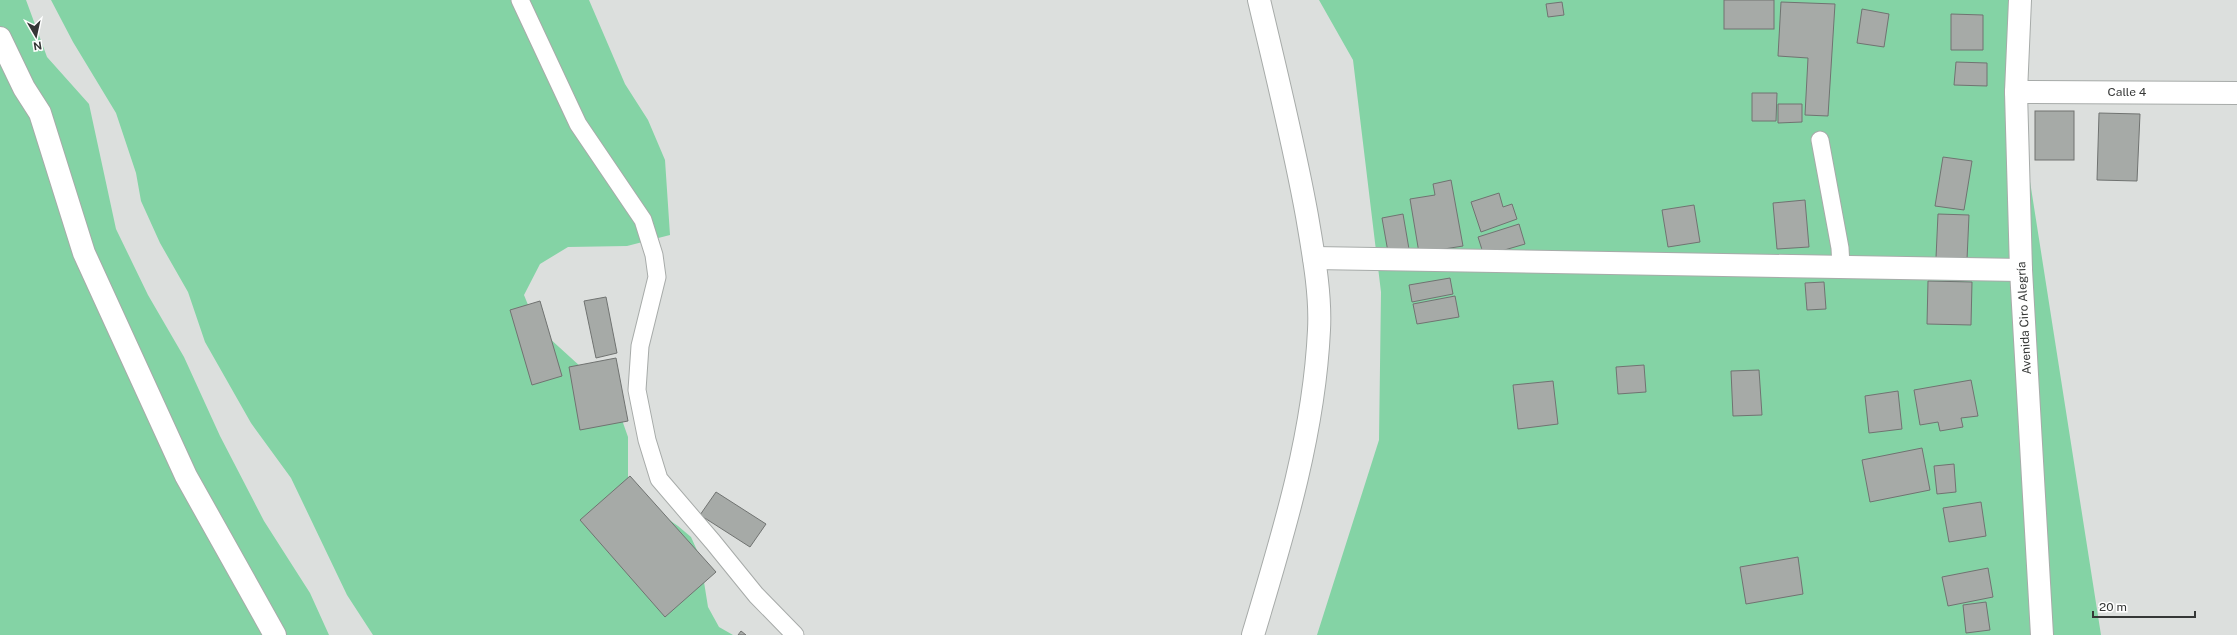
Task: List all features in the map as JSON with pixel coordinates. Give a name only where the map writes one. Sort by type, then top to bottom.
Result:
[{"type":"street","points":[[1253,635],[1290,510],[1312,411],[1319,328],[1314,258],[1298,168],[1259,0]]},
{"type":"street","name":"Avenida Ciro Alegría","points":[[2020,0],[2016,92],[2022,270],[2042,635]]},
{"type":"street","points":[[0,38],[24,88],[40,113],[84,253],[186,476],[275,635]]},
{"type":"street","name":"Calle 4","points":[[2016,92],[2237,93]]},
{"type":"street","points":[[1314,258],[2022,270]]},
{"type":"lane","points":[[520,0],[578,124],[643,220],[654,255],[657,277],[640,346],[637,390],[647,440],[659,479],[714,542],[756,595],[795,635]]},
{"type":"lane","points":[[1820,140],[1840,248],[1841,266]]},
{"type":"green space","points":[[0,0],[26,0],[47,57],[89,104],[116,229],[148,295],[184,357],[220,436],[264,521],[310,593],[329,635],[0,635]]},
{"type":"green space","points":[[51,0],[589,0],[625,84],[648,120],[665,160],[670,235],[627,246],[568,247],[540,264],[524,295],[537,327],[614,397],[628,437],[628,486],[649,506],[691,537],[700,557],[708,607],[719,627],[733,635],[373,635],[347,595],[291,478],[251,423],[205,342],[188,292],[160,243],[141,201],[136,173],[116,113],[73,42]]},
{"type":"green space","points":[[1319,0],[2029,0],[2016,92],[2101,635],[1317,635],[1379,440],[1381,292],[1353,60]]},
{"type":"building","points":[[1724,0],[1774,0],[1774,29],[1724,29]]},
{"type":"building","points":[[1562,2],[1564,15],[1548,17],[1546,4]]},
{"type":"building","points":[[1781,2],[1835,4],[1828,116],[1805,115],[1808,58],[1778,56]]},
{"type":"building","points":[[1862,9],[1889,14],[1884,47],[1857,43]]},
{"type":"building","points":[[1951,14],[1983,15],[1983,50],[1951,50]]},
{"type":"building","points":[[1956,62],[1987,63],[1987,86],[1954,85]]},
{"type":"building","points":[[1752,93],[1777,93],[1776,121],[1752,121]]},
{"type":"building","points":[[1778,104],[1802,104],[1802,122],[1778,123]]},
{"type":"building","points":[[2035,111],[2074,111],[2074,160],[2035,160]]},
{"type":"building","points":[[2099,113],[2140,114],[2137,181],[2097,180]]},
{"type":"building","points":[[1943,157],[1972,161],[1964,210],[1935,206]]},
{"type":"building","points":[[1451,180],[1463,246],[1419,253],[1410,199],[1435,195],[1433,184]]},
{"type":"building","points":[[1499,193],[1503,207],[1512,204],[1517,219],[1481,232],[1471,202]]},
{"type":"building","points":[[1805,200],[1809,247],[1777,249],[1773,203]]},
{"type":"building","points":[[1694,205],[1700,242],[1668,247],[1662,210]]},
{"type":"building","points":[[1403,214],[1409,249],[1388,252],[1382,218]]},
{"type":"building","points":[[1938,214],[1969,215],[1967,260],[1936,258]]},
{"type":"building","points":[[1519,224],[1525,244],[1484,256],[1478,237]]},
{"type":"building","points":[[1450,278],[1453,294],[1412,302],[1409,285]]},
{"type":"building","points":[[1928,281],[1972,282],[1971,325],[1927,324]]},
{"type":"building","points":[[1824,282],[1826,309],[1807,310],[1805,283]]},
{"type":"building","points":[[1455,296],[1459,317],[1417,324],[1413,304]]},
{"type":"building","points":[[606,297],[617,353],[596,358],[584,301]]},
{"type":"building","points":[[540,301],[562,376],[532,385],[510,310]]},
{"type":"building","points":[[616,358],[628,421],[580,430],[569,367]]},
{"type":"building","points":[[1644,365],[1646,392],[1618,394],[1616,367]]},
{"type":"building","points":[[1759,370],[1762,415],[1733,416],[1731,371]]},
{"type":"building","points":[[1971,380],[1978,416],[1961,418],[1963,427],[1940,431],[1938,422],[1920,425],[1914,390]]},
{"type":"building","points":[[1553,381],[1558,424],[1518,429],[1513,385]]},
{"type":"building","points":[[1898,391],[1902,429],[1869,433],[1865,396]]},
{"type":"building","points":[[1922,448],[1930,490],[1870,502],[1862,460]]},
{"type":"building","points":[[1954,464],[1956,492],[1937,494],[1934,466]]},
{"type":"building","points":[[630,476],[716,572],[665,617],[580,520]]},
{"type":"building","points":[[716,492],[766,524],[750,547],[700,515]]},
{"type":"building","points":[[1981,502],[1986,536],[1949,542],[1943,508]]},
{"type":"building","points":[[1798,557],[1803,594],[1746,604],[1740,567]]},
{"type":"building","points":[[1988,568],[1993,597],[1948,606],[1942,577]]},
{"type":"building","points":[[1986,602],[1990,630],[1966,633],[1963,605]]},
{"type":"building","points":[[741,631],[746,635],[738,635]]}]
